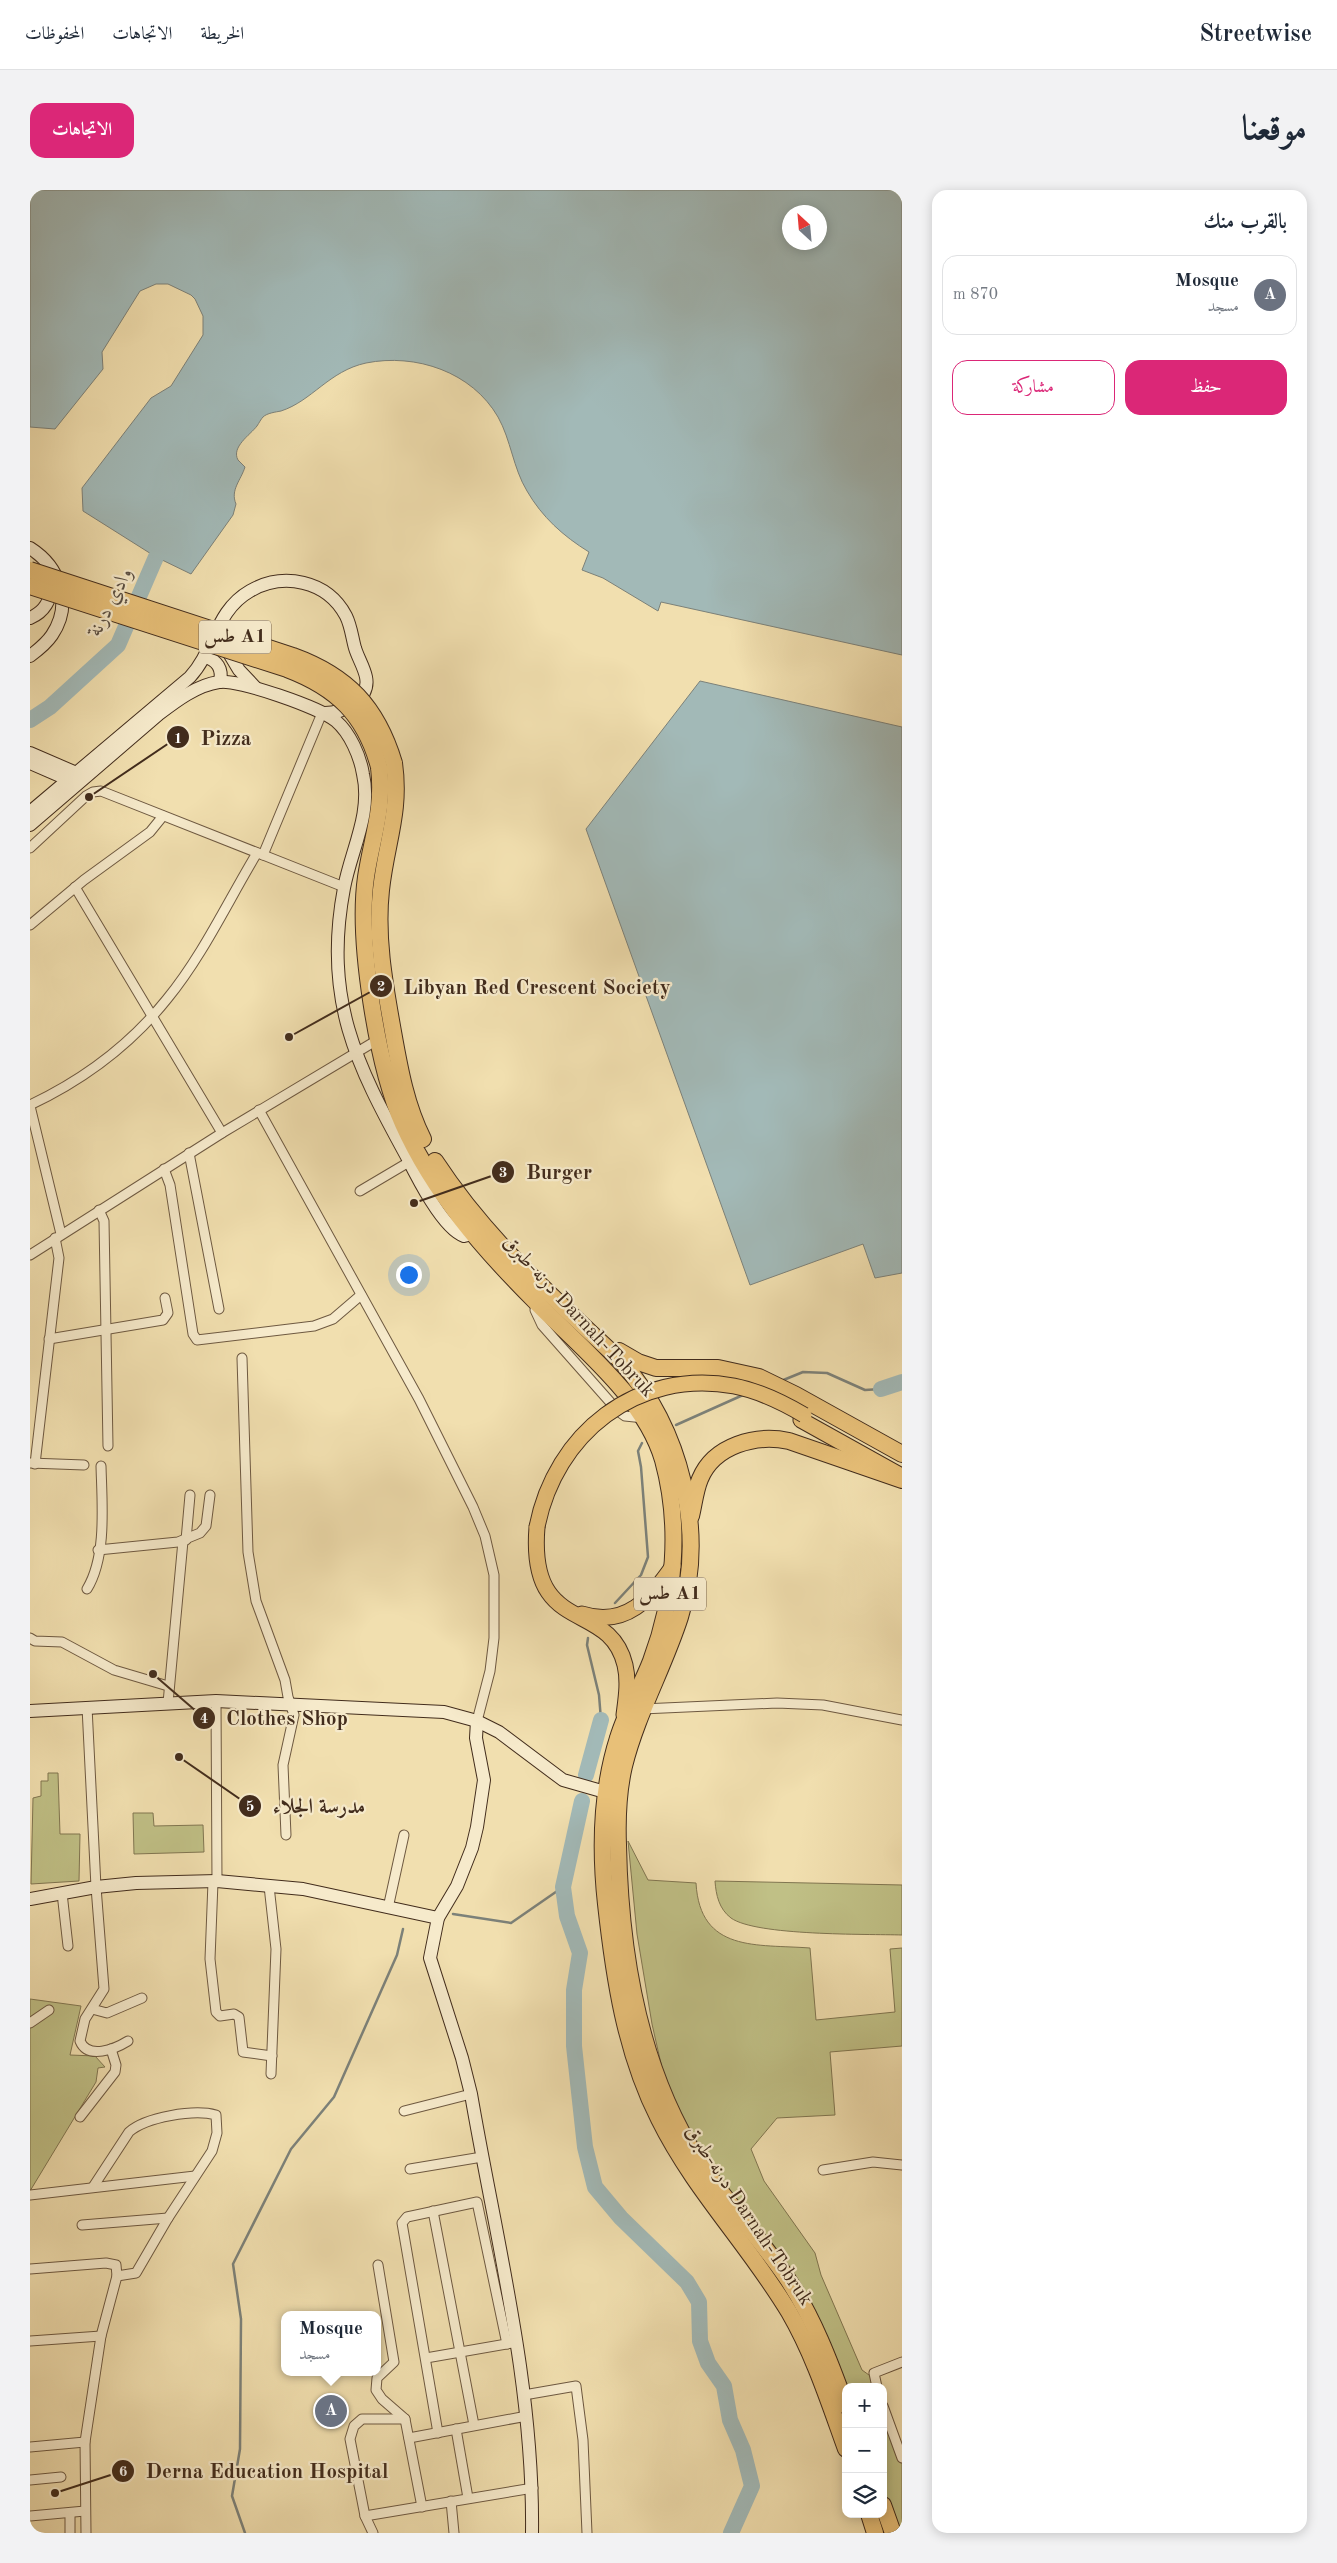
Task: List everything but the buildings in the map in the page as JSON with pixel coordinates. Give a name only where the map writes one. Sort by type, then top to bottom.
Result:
[{"type":"highway","name":"طس A1","points":[[30,570],[292,656],[326,671],[353,690],[370,708],[384,733],[387,765]]},
{"type":"highway","name":"طس A1","points":[[30,586],[313,680],[351,709],[387,765]]},
{"type":"highway","name":"درنه-طبرق Darnah-Tobruk","points":[[387,765],[366,875],[364,920],[369,983],[379,1039],[393,1096],[403,1124],[438,1186],[472,1234],[621,1389],[644,1418],[662,1457],[666,1474],[671,1507],[673,1566],[670,1595],[659,1636],[645,1675],[616,1741],[605,1792],[603,1836],[606,1903],[620,2007],[638,2069],[658,2119],[684,2166],[768,2280],[788,2311],[821,2380],[842,2438]]},
{"type":"highway","name":"درنه-طبرق Darnah-Tobruk","points":[[387,765],[396,805],[382,879],[380,952],[400,1070],[409,1106],[434,1160],[474,1217],[528,1275],[597,1338],[635,1377],[664,1424],[679,1465],[690,1554],[680,1615],[642,1710],[621,1778],[618,1803],[618,1844],[625,1934],[637,2007],[647,2046],[665,2097],[697,2158],[788,2280],[809,2317],[842,2396]]},
{"type":"highway","points":[[597,1338],[647,1366],[666,1369],[718,1368],[759,1377],[796,1395],[902,1454]]},
{"type":"highway","points":[[688,1526],[700,1478],[705,1470],[725,1451],[750,1440],[770,1438],[788,1441],[902,1480]]},
{"type":"highway","points":[[887,2517],[892,2533]]},
{"type":"highway","points":[[870,2518],[875,2533]]},
{"type":"main road","points":[[624,1720],[627,1685],[623,1659],[615,1645],[601,1630],[565,1610],[547,1592],[536,1565],[540,1527],[555,1485],[570,1459],[600,1427],[638,1404],[677,1392],[719,1390],[759,1400],[803,1418],[902,1468]]},
{"type":"main road","points":[[803,1418],[902,1476]]},
{"type":"main road","points":[[540,1527],[541,1557],[549,1584],[564,1603],[584,1615],[605,1618],[637,1607],[654,1593],[673,1566]]},
{"type":"street","points":[[30,548],[46,561],[55,573],[61,588],[62,611],[53,634],[30,656]]},
{"type":"street","points":[[30,618],[40,612],[49,598],[50,587],[46,561]]},
{"type":"street","points":[[30,812],[190,677],[205,657],[217,626],[234,603],[250,591],[267,584],[296,581],[311,585],[325,592],[337,602],[347,618],[367,683],[362,695],[348,708],[335,712],[322,712]]},
{"type":"street","points":[[217,626],[232,659],[256,689]]},
{"type":"street","points":[[205,657],[213,660],[220,667],[220,682]]},
{"type":"street","points":[[30,825],[73,776],[170,706],[207,685],[220,682],[235,682],[322,712],[336,721],[358,755],[366,793],[360,833],[344,887],[338,970],[341,1000],[354,1052],[371,1091],[409,1162],[448,1223],[461,1235],[472,1234]]},
{"type":"street","points":[[84,1465],[32,1463],[59,1258],[58,1236],[30,1106],[65,1087],[97,1066],[152,1017],[187,971],[260,854],[322,712]]},
{"type":"street","points":[[30,753],[73,776]]},
{"type":"street","points":[[30,763],[73,776]]},
{"type":"street","points":[[30,848],[67,816],[72,808],[89,794],[97,791],[344,887]]},
{"type":"street","points":[[30,925],[74,887],[150,832],[163,816]]},
{"type":"street","points":[[74,887],[222,1133]]},
{"type":"street","points":[[30,1255],[189,1153],[354,1052],[379,1039]]},
{"type":"street","points":[[259,1110],[440,1440],[473,1507],[489,1550],[494,1582],[494,1638],[478,1744],[484,1780],[472,1848],[457,1886],[438,1918],[431,1949],[432,1967],[456,2036],[471,2094],[512,2343]]},
{"type":"street","points":[[189,1153],[219,1309]]},
{"type":"street","points":[[360,1191],[409,1162]]},
{"type":"street","points":[[164,1170],[170,1185],[193,1334],[198,1340],[314,1326],[333,1319],[361,1295]]},
{"type":"street","points":[[99,1210],[104,1221],[108,1446]]},
{"type":"street","points":[[49,1339],[163,1320],[168,1313],[165,1298]]},
{"type":"street","points":[[242,1358],[251,1580],[262,1618],[285,1680],[294,1721],[283,1770],[286,1835]]},
{"type":"street","points":[[87,1589],[93,1577],[102,1520],[101,1466]]},
{"type":"street","points":[[168,1703],[168,1686],[190,1495]]},
{"type":"street","points":[[98,1550],[185,1540],[200,1533],[206,1526],[210,1495]]},
{"type":"street","points":[[30,1638],[35,1641],[62,1642],[114,1670],[168,1686]]},
{"type":"street","points":[[30,1712],[87,1707],[216,1701],[291,1706],[435,1711],[482,1723],[563,1780],[605,1792]]},
{"type":"street","points":[[216,1701],[215,1882],[210,1959],[216,2012],[220,2016],[234,2014],[239,2017],[242,2050],[245,2053],[272,2056]]},
{"type":"street","points":[[642,1710],[777,1703],[823,1704],[902,1720]]},
{"type":"street","points":[[87,1707],[96,1887],[104,1990],[82,2026],[80,2038],[81,2045],[89,2051],[111,2049],[128,2041]]},
{"type":"street","points":[[388,1908],[404,1835]]},
{"type":"street","points":[[30,1899],[96,1887],[136,1883],[215,1882],[303,1889],[438,1918]]},
{"type":"street","points":[[269,1886],[276,1949],[271,2074]]},
{"type":"street","points":[[62,1893],[68,1946]]},
{"type":"street","points":[[92,2009],[107,2014],[142,1998]]},
{"type":"street","points":[[30,2023],[49,2010]]},
{"type":"street","points":[[80,2117],[115,2072],[116,2065],[111,2049]]},
{"type":"street","points":[[404,2111],[471,2094]]},
{"type":"street","points":[[93,2187],[128,2132],[135,2126],[170,2116],[215,2114],[218,2124],[215,2142],[138,2271],[130,2276],[117,2276]]},
{"type":"street","points":[[410,2169],[482,2157]]},
{"type":"street","points":[[823,2170],[873,2162],[902,2165]]},
{"type":"street","points":[[30,2194],[195,2176]]},
{"type":"street","points":[[438,2433],[402,2223],[408,2217],[477,2202],[524,2395],[533,2488],[532,2533]]},
{"type":"street","points":[[433,2211],[474,2424]]},
{"type":"street","points":[[82,2225],[168,2218]]},
{"type":"street","points":[[30,2269],[106,2263],[116,2266],[117,2276],[101,2336],[85,2442],[86,2533]]},
{"type":"street","points":[[378,2265],[394,2362],[381,2374]]},
{"type":"street","points":[[30,2341],[101,2336]]},
{"type":"street","points":[[426,2358],[512,2343]]},
{"type":"street","points":[[876,2383],[874,2372],[902,2362]]},
{"type":"street","points":[[379,2376],[377,2378],[376,2390],[382,2399],[404,2419],[422,2507]]},
{"type":"street","points":[[524,2395],[576,2386],[583,2440],[587,2533]]},
{"type":"street","points":[[409,2438],[474,2424],[527,2416]]},
{"type":"street","points":[[887,2417],[902,2458]]},
{"type":"street","points":[[373,2533],[366,2516],[350,2439],[352,2432],[362,2419],[404,2419]]},
{"type":"street","points":[[456,2428],[468,2498]]},
{"type":"street","points":[[30,2447],[85,2442]]},
{"type":"street","points":[[30,2480],[61,2477]]},
{"type":"street","points":[[366,2516],[533,2488]]},
{"type":"street","points":[[451,2501],[454,2533]]},
{"type":"street","points":[[30,2516],[85,2511]]},
{"type":"street","points":[[70,2512],[70,2533]]},
{"type":"green space","points":[[48,1773],[58,1773],[60,1834],[80,1834],[79,1881],[31,1884],[33,1798],[41,1796],[41,1781],[48,1781]]},
{"type":"green space","points":[[133,1813],[153,1813],[154,1826],[203,1825],[204,1852],[134,1854]]},
{"type":"green space","points":[[628,1841],[648,1880],[696,1883],[700,1906],[708,1922],[720,1933],[735,1940],[752,1944],[810,1948],[816,2020],[895,2012],[890,1949],[902,1948],[902,2046],[830,2052],[835,2115],[777,2118],[751,2149],[764,2181],[815,2253],[821,2275],[862,2370],[877,2383],[844,2383],[810,2302],[686,2131],[662,2068],[652,2024],[637,1934]]},
{"type":"green space","points":[[715,1881],[902,1885],[902,1935],[813,1933],[763,1928],[744,1924],[731,1918],[721,1906],[717,1896]]},
{"type":"green space","points":[[30,1999],[81,2006],[70,2055],[95,2056],[105,2067],[98,2068],[96,2082],[30,2191]]},
{"type":"green space","points":[[887,2409],[902,2448],[902,2533],[898,2533],[887,2501]]},
{"type":"water","points":[[30,190],[902,190],[902,655],[661,602],[658,611],[603,578],[582,570],[589,552],[570,539],[539,509],[522,482],[506,435],[498,417],[487,401],[473,388],[441,369],[404,361],[366,363],[353,367],[341,372],[292,406],[265,416],[237,450],[238,460],[245,467],[234,494],[236,504],[233,515],[191,574],[156,557],[83,511],[82,488],[151,398],[171,386],[203,335],[203,316],[195,299],[191,295],[168,284],[156,284],[140,291],[102,352],[103,369],[55,429],[30,427]]},
{"type":"water","points":[[700,681],[902,727],[902,1273],[875,1278],[863,1244],[750,1285],[586,829]]},
{"type":"waterway","name":"وادي درنة","points":[[30,720],[50,707],[118,645],[156,557]]},
{"type":"waterway","points":[[781,1381],[803,1372],[827,1373],[865,1390],[881,1389]]},
{"type":"waterway","points":[[881,1389],[902,1382]]},
{"type":"waterway","points":[[676,1425],[743,1395]]},
{"type":"waterway","points":[[615,1603],[641,1575],[648,1557],[638,1451],[642,1443]]},
{"type":"waterway","points":[[588,1638],[587,1645],[599,1695],[601,1720]]},
{"type":"waterway","points":[[586,1775],[601,1720]]},
{"type":"waterway","points":[[582,1801],[563,1887],[567,1916],[580,1953],[574,1990],[574,2046],[585,2147],[595,2187],[621,2218],[687,2282],[699,2302],[700,2341],[708,2363],[724,2386],[730,2420],[743,2450],[752,2486],[731,2533]]},
{"type":"waterway","points":[[453,1914],[511,1923],[563,1887]]},
{"type":"waterway","points":[[245,2533],[232,2496],[240,2449],[241,2319],[233,2264],[291,2149],[334,2097],[397,1955],[403,1929]]},
{"type":"place","name":"Pizza","points":[[89,797]]},
{"type":"place","name":"Libyan Red Crescent Society","points":[[289,1037]]},
{"type":"place","name":"Burger","points":[[414,1203]]},
{"type":"place","name":"Clothes Shop","points":[[153,1674]]},
{"type":"place","name":"مدرسة الجلاء","points":[[179,1757]]},
{"type":"place","name":"Mosque","points":[[331,2411]]},
{"type":"place","name":"Derna Education Hospital","points":[[55,2493]]}]
